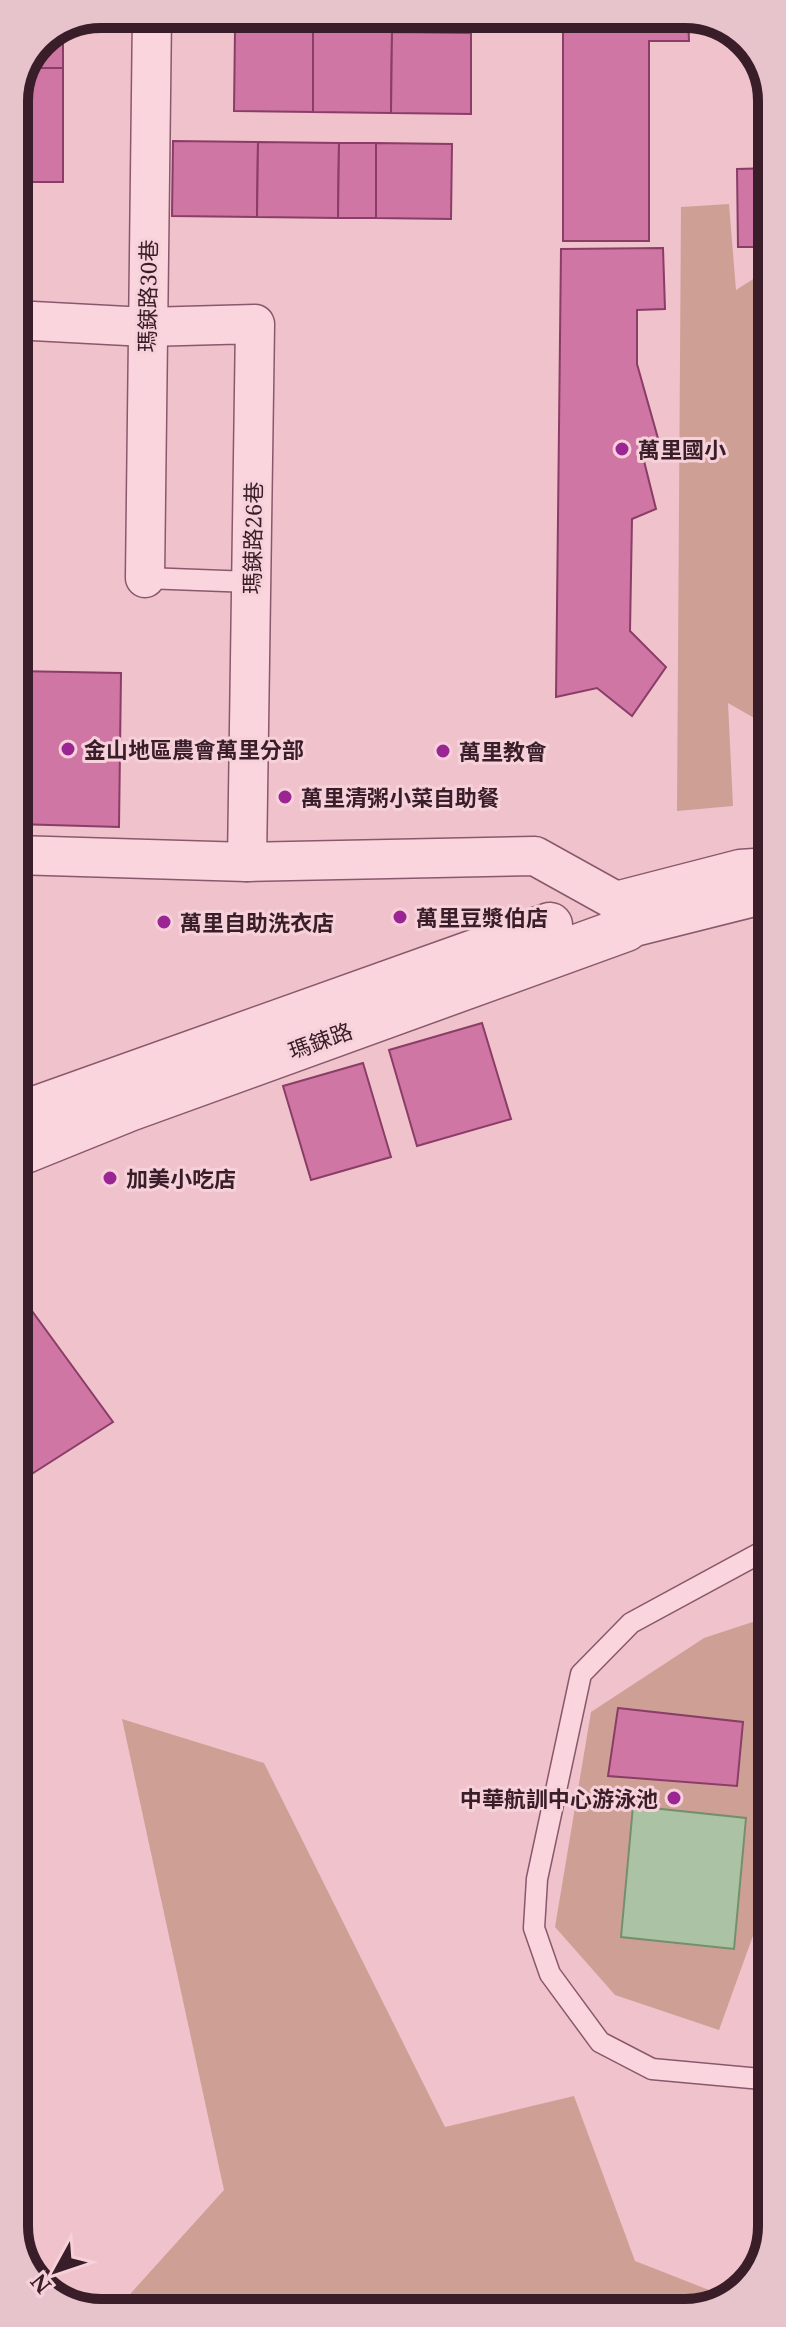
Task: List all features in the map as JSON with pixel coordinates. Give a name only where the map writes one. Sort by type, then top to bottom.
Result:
[{"type":"street","name":"瑪鋉路30巷","points":[[145,578],[152,28]]},
{"type":"street","points":[[28,321],[146,327]]},
{"type":"street","name":"瑪鋉路26巷","points":[[146,327],[255,324],[247,862]]},
{"type":"street","points":[[28,855],[247,862],[535,856],[621,915]]},
{"type":"street","name":"瑪鋉路","points":[[28,1150],[740,869],[758,868]]},
{"type":"street","name":"瑪鋉路","points":[[28,1112],[621,915],[758,895]]},
{"type":"lane","points":[[145,578],[251,582]]},
{"type":"lane","points":[[758,1554],[631,1623],[581,1674],[537,1879],[534,1928],[550,1974],[600,2042],[652,2069],[758,2079]]},
{"type":"shaded area","points":[[729,204],[736,290],[758,276],[758,720],[728,703],[733,806],[677,811],[681,207]]},
{"type":"shaded area","name":"中華航訓中心游泳池","points":[[758,1620],[758,1922],[719,2030],[615,1995],[555,1927],[591,1712],[704,1638]]},
{"type":"shaded area","points":[[122,1719],[264,1763],[445,2127],[574,2096],[635,2261],[715,2292],[685,2299],[126,2299],[224,2190]]},
{"type":"shaded area","points":[[633,1806],[746,1818],[734,1949],[621,1937]]},
{"type":"building","points":[[563,28],[689,28],[689,41],[649,41],[649,241],[563,241]]},
{"type":"building","points":[[235,29],[313,31],[313,112],[234,111]]},
{"type":"building","points":[[313,31],[392,32],[391,113],[313,112]]},
{"type":"building","points":[[392,32],[471,33],[471,114],[391,113]]},
{"type":"building","points":[[63,39],[63,68],[36,68],[49,49]]},
{"type":"building","points":[[36,68],[63,68],[63,182],[28,182],[29,87]]},
{"type":"building","points":[[173,141],[258,142],[257,217],[172,216]]},
{"type":"building","points":[[258,142],[339,143],[338,218],[257,217]]},
{"type":"building","points":[[339,143],[376,143],[376,218],[338,218]]},
{"type":"building","points":[[376,143],[452,144],[451,219],[376,218]]},
{"type":"building","points":[[758,168],[758,247],[738,247],[737,169]]},
{"type":"building","points":[[663,248],[665,309],[637,310],[637,364],[659,442],[641,449],[656,509],[632,519],[630,631],[666,667],[632,716],[597,688],[556,697],[561,249]]},
{"type":"building","name":"金山地區農會萬里分部","points":[[28,671],[121,673],[119,827],[28,824]]},
{"type":"building","points":[[482,1023],[511,1119],[417,1146],[389,1050]]},
{"type":"building","points":[[363,1063],[391,1157],[311,1180],[283,1086]]},
{"type":"building","points":[[28,1305],[113,1422],[28,1476]]},
{"type":"building","points":[[618,1708],[743,1722],[737,1786],[608,1776]]},
{"type":"place","name":"萬里國小","points":[[622,449]]},
{"type":"place","name":"金山地區農會萬里分部","points":[[68,749]]},
{"type":"place","name":"萬里教會","points":[[443,751]]},
{"type":"place","name":"萬里清粥小菜自助餐","points":[[285,797]]},
{"type":"place","name":"萬里豆漿伯店","points":[[400,917]]},
{"type":"place","name":"萬里自助洗衣店","points":[[164,922]]},
{"type":"place","name":"加美小吃店","points":[[110,1178]]},
{"type":"place","name":"中華航訓中心游泳池","points":[[674,1798]]}]
